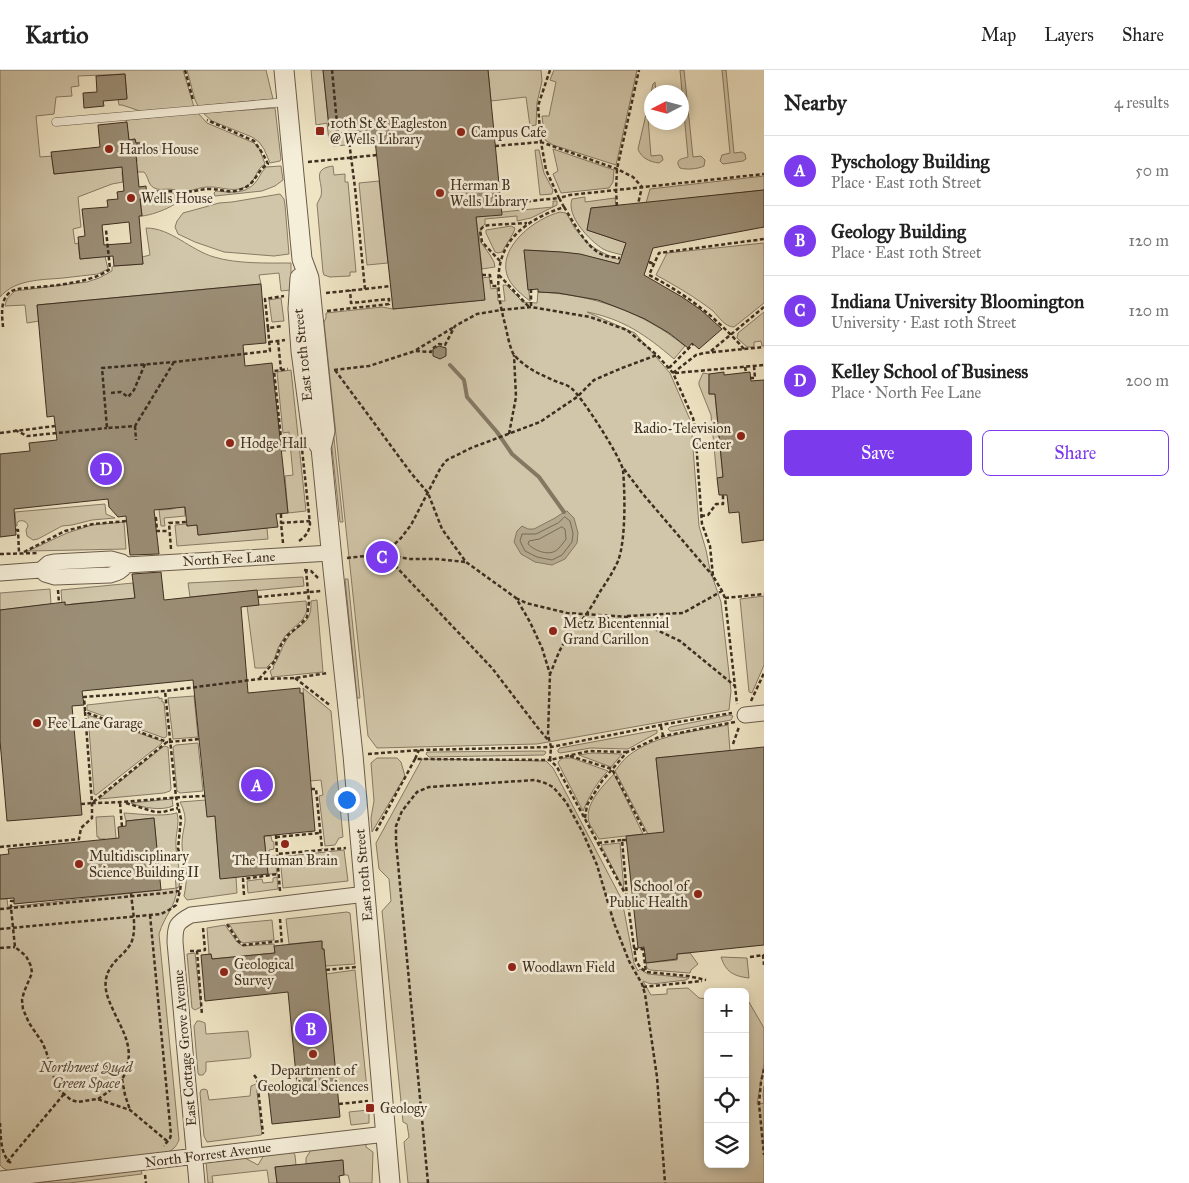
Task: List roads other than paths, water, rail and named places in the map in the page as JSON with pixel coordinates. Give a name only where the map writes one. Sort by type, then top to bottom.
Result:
[{"type":"street","name":"East 10th Street","points":[[284,70],[302,259],[309,278],[325,431],[321,448],[339,556],[353,755],[390,1183]]},
{"type":"street","name":"North Fee Lane","points":[[0,573],[41,570],[49,563],[54,562],[112,559],[126,565],[339,556]]},
{"type":"street","points":[[740,710],[764,713]]},
{"type":"street","name":"East Cottage Grove Avenue","points":[[197,1183],[175,928],[182,920],[191,915],[366,894]]},
{"type":"street","name":"North Forrest Avenue","points":[[2,1173],[195,1156],[386,1134]]},
{"type":"lane","points":[[56,122],[287,102]]},
{"type":"water","points":[[567,511],[574,518],[578,533],[577,543],[565,559],[552,565],[535,562],[521,554],[514,542],[517,531],[522,526],[534,529]]},
{"type":"waterway","points":[[450,365],[464,380],[467,397],[497,432],[512,454],[539,477],[564,512]]},
{"type":"place","name":"10th St & Eagleston @ Wells Library","points":[[320,131]]},
{"type":"place","name":"Campus Cafe","points":[[461,132]]},
{"type":"place","name":"Harlos House","points":[[109,149]]},
{"type":"place","name":"Herman B Wells Library","points":[[440,193]]},
{"type":"place","name":"Wells House","points":[[131,198]]},
{"type":"place","name":"Radio-Television Center","points":[[741,436]]},
{"type":"place","name":"Hodge Hall","points":[[230,443]]},
{"type":"place","name":"Kelley School of Business","points":[[106,469]]},
{"type":"place","name":"Indiana University Bloomington","points":[[382,557]]},
{"type":"place","name":"Metz Bicentennial Grand Carillon","points":[[553,631]]},
{"type":"place","name":"Fee Lane Garage","points":[[37,723]]},
{"type":"place","name":"Pyschology Building","points":[[257,785]]},
{"type":"place","name":"The Human Brain","points":[[285,844]]},
{"type":"place","name":"Multidisciplinary Science Building II","points":[[79,864]]},
{"type":"place","name":"School of Public Health","points":[[698,894]]},
{"type":"place","name":"Woodlawn Field","points":[[512,967]]},
{"type":"place","name":"Geological Survey","points":[[224,972]]},
{"type":"place","name":"Geology Building","points":[[311,1029]]},
{"type":"place","name":"Department of Geological Sciences","points":[[313,1054]]},
{"type":"place","name":"Geology","points":[[370,1108]]},
{"type":"park label","name":"Northwest Quad Green Space","points":[[86,1076]]}]
